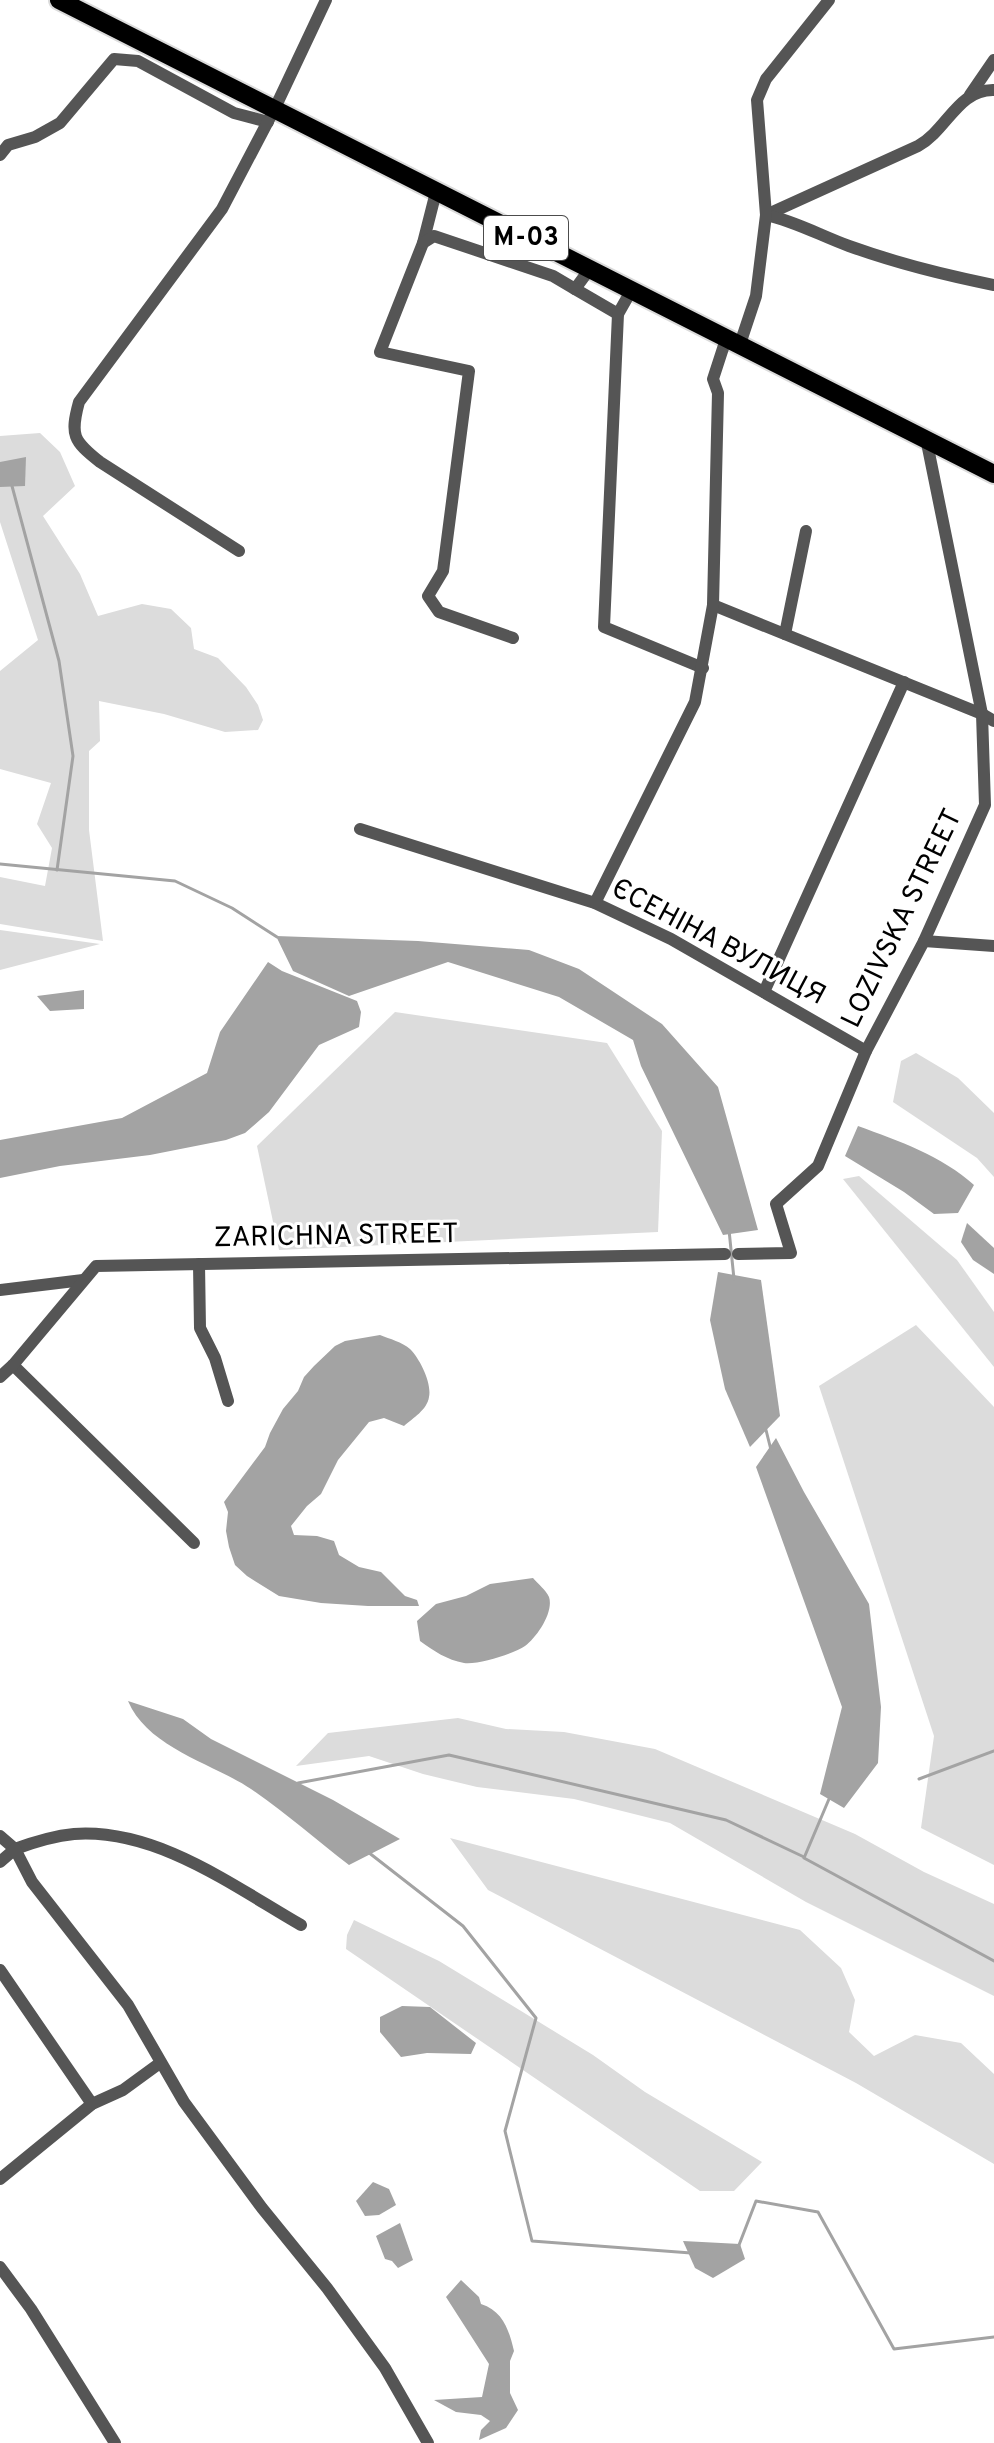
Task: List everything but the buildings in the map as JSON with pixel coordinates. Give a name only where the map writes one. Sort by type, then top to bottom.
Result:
[{"type":"highway","name":"М-03","points":[[59,0],[272,115],[436,192],[994,474]]},
{"type":"street","points":[[239,551],[90,454],[80,446],[72,425],[79,402],[222,209],[272,115],[326,0]]},
{"type":"street","points":[[595,903],[695,702],[713,605],[718,393],[713,379],[756,296],[766,215],[757,100],[766,79],[829,0]]},
{"type":"street","points":[[0,155],[8,145],[35,137],[60,123],[114,59],[138,61],[234,113],[272,115]]},
{"type":"street","points":[[766,215],[931,139],[970,95],[994,60]]},
{"type":"street","points":[[970,95],[982,90],[994,90]]},
{"type":"street","points":[[436,192],[423,243],[380,352],[469,371],[443,571],[428,596],[439,612],[513,638]]},
{"type":"street","points":[[766,215],[789,220],[824,237],[882,257],[994,285]]},
{"type":"street","points":[[423,243],[434,236],[553,276],[618,314]]},
{"type":"street","points":[[575,289],[589,270]]},
{"type":"street","points":[[631,291],[618,314],[604,627],[703,668]]},
{"type":"street","name":"LOZIVSKA STREET","points":[[791,1253],[776,1204],[818,1166],[866,1051],[924,941],[985,805],[982,714],[926,438]]},
{"type":"street","points":[[785,634],[806,531]]},
{"type":"street","points":[[713,605],[994,721]]},
{"type":"street","points":[[764,992],[904,682]]},
{"type":"street","name":"ЄСЕНІНА ВУЛИЦЯ","points":[[360,829],[595,903],[671,939],[866,1051]]},
{"type":"street","points":[[924,941],[994,946]]},
{"type":"street","name":"ZARICHNA STREET","points":[[0,1377],[96,1266],[791,1253]]},
{"type":"street","points":[[199,1264],[200,1328],[215,1358],[228,1401]]},
{"type":"street","points":[[0,1290],[83,1280]]},
{"type":"street","points":[[13,1365],[194,1543]]},
{"type":"street","points":[[0,1862],[15,1849],[48,1838],[77,1834],[117,1836],[180,1856],[301,1925]]},
{"type":"street","points":[[0,1836],[15,1849],[32,1882],[128,2005],[173,2087],[385,2368],[428,2443]]},
{"type":"street","points":[[0,1970],[92,2104]]},
{"type":"street","points":[[137,2079],[146,2039]]},
{"type":"street","points":[[0,2179],[92,2104],[123,2090],[160,2063]]},
{"type":"street","points":[[137,2079],[155,2078],[173,2087]]},
{"type":"street","points":[[0,2267],[31,2309],[115,2443]]},
{"type":"shaded area","points":[[40,433],[60,452],[75,486],[43,516],[80,574],[98,616],[142,604],[171,609],[191,628],[194,649],[218,658],[246,687],[258,705],[263,720],[258,730],[225,732],[164,714],[99,701],[100,741],[89,751],[89,830],[103,941],[0,924],[0,877],[45,886],[52,848],[37,824],[51,783],[0,769],[0,671],[38,640],[0,522],[0,436]]},
{"type":"shaded area","points":[[26,457],[25,486],[0,487],[0,462]]},
{"type":"shaded area","points":[[0,930],[100,944],[0,970]]},
{"type":"shaded area","points":[[276,936],[418,941],[529,950],[579,969],[662,1024],[718,1087],[758,1230],[723,1235],[641,1066],[633,1040],[559,997],[448,962],[349,996],[293,971]]},
{"type":"shaded area","points":[[268,962],[282,971],[357,1001],[361,1012],[359,1027],[319,1045],[269,1112],[245,1133],[226,1140],[150,1155],[60,1166],[0,1178],[0,1140],[122,1118],[207,1073],[220,1032]]},
{"type":"shaded area","points":[[84,990],[84,1009],[50,1011],[37,996]]},
{"type":"shaded area","points":[[395,1012],[607,1043],[662,1131],[658,1232],[279,1250],[257,1146]]},
{"type":"shaded area","points":[[916,1053],[958,1078],[994,1113],[994,1177],[977,1158],[893,1102],[901,1061]]},
{"type":"shaded area","points":[[858,1126],[934,1158],[974,1185],[958,1213],[934,1214],[845,1156]]},
{"type":"shaded area","points":[[859,1176],[957,1260],[994,1312],[994,1367],[843,1179]]},
{"type":"shaded area","points":[[967,1223],[994,1248],[994,1274],[973,1260],[961,1242]]},
{"type":"shaded area","points":[[718,1272],[761,1280],[780,1416],[750,1447],[725,1389],[710,1320]]},
{"type":"shaded area","points":[[916,1325],[994,1407],[994,1865],[921,1828],[934,1736],[819,1386]]},
{"type":"shaded area","points":[[380,1335],[403,1344],[414,1353],[427,1378],[428,1402],[404,1426],[384,1418],[369,1422],[338,1460],[321,1494],[291,1526],[294,1535],[317,1536],[334,1541],[339,1555],[359,1567],[381,1572],[405,1596],[417,1600],[419,1606],[321,1603],[279,1596],[235,1565],[226,1531],[228,1512],[224,1502],[265,1447],[283,1409],[314,1366],[345,1341]]},
{"type":"shaded area","points":[[776,1438],[869,1604],[881,1707],[878,1763],[844,1808],[820,1794],[842,1707],[756,1467]]},
{"type":"shaded area","points":[[533,1578],[549,1597],[549,1610],[539,1630],[520,1649],[486,1661],[464,1663],[436,1652],[420,1641],[417,1621],[436,1604],[466,1596],[490,1584]]},
{"type":"shaded area","points":[[128,1701],[183,1719],[211,1739],[333,1800],[400,1839],[349,1865],[251,1789],[165,1743],[137,1717]]},
{"type":"shaded area","points":[[458,1718],[506,1729],[564,1732],[655,1749],[855,1834],[924,1872],[994,1904],[994,1996],[806,1902],[670,1823],[574,1799],[477,1787],[423,1774],[369,1756],[296,1766],[328,1733]]},
{"type":"shaded area","points":[[450,1838],[800,1930],[841,1968],[855,2000],[849,2032],[874,2056],[915,2035],[961,2043],[994,2074],[994,2164],[856,2083],[488,1890]]},
{"type":"shaded area","points":[[354,1920],[439,1961],[762,2162],[734,2191],[700,2191],[346,1949],[347,1935]]},
{"type":"shaded area","points":[[402,2006],[430,2007],[476,2043],[471,2054],[427,2053],[401,2057],[380,2032],[380,2017]]},
{"type":"shaded area","points":[[373,2182],[389,2189],[396,2205],[379,2215],[365,2216],[356,2201]]},
{"type":"shaded area","points":[[400,2223],[413,2260],[398,2268],[385,2259],[376,2236]]},
{"type":"shaded area","points":[[683,2241],[740,2244],[745,2259],[713,2278],[695,2268]]},
{"type":"shaded area","points":[[461,2280],[479,2297],[481,2304],[500,2316],[514,2351],[510,2361],[510,2393],[518,2410],[506,2428],[479,2440],[481,2430],[490,2421],[481,2415],[456,2412],[434,2400],[482,2397],[489,2364],[446,2297]]},
{"type":"waterway","points":[[12,486],[59,661],[73,756],[57,870]]},
{"type":"waterway","points":[[0,864],[175,881],[232,908],[277,937]]},
{"type":"waterway","points":[[729,1230],[734,1279]]},
{"type":"waterway","points":[[766,1430],[771,1450]]},
{"type":"waterway","points":[[919,1779],[994,1751]]},
{"type":"waterway","points":[[298,1783],[449,1755],[726,1820],[804,1857]]},
{"type":"waterway","points":[[829,1799],[804,1858],[994,1961]]},
{"type":"waterway","points":[[368,1852],[463,1926],[536,2018],[505,2131],[532,2241],[691,2253]]},
{"type":"waterway","points":[[739,2245],[756,2201],[818,2212],[894,2349],[994,2337]]}]
